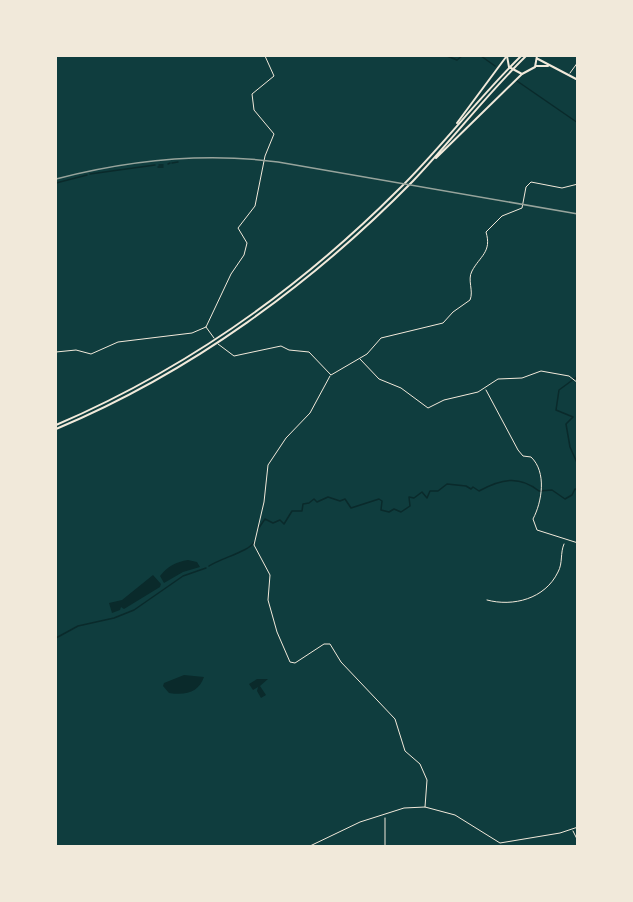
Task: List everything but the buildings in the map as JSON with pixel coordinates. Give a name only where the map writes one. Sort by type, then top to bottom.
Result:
[{"type":"main road","points":[[506,56],[512,71],[522,74]]},
{"type":"main road","points":[[445,140],[506,56]]},
{"type":"main road","points":[[56,427],[152,378],[246,318],[319,262],[408,180],[521,56]]},
{"type":"main road","points":[[513,66],[526,56]]},
{"type":"main road","points":[[535,67],[538,57],[578,80]]},
{"type":"main road","points":[[425,168],[522,74],[535,67],[551,66]]},
{"type":"main road","points":[[56,427],[136,391],[242,325],[317,268],[415,179],[508,71]]},
{"type":"street","points":[[56,352],[76,350],[91,354],[118,342],[192,333],[206,327],[231,274],[244,255],[247,243],[238,228],[255,206],[265,156],[274,132],[254,110],[252,96],[274,76],[265,56]]},
{"type":"street","points":[[569,75],[578,62]]},
{"type":"street","points":[[425,807],[427,780],[420,764],[405,751],[395,719],[341,662],[330,644],[324,644],[295,663],[290,662],[277,632],[268,600],[270,575],[254,545],[264,502],[268,465],[286,438],[310,413],[330,376],[360,359],[381,338],[443,323],[453,312],[470,300],[472,271],[483,258],[489,242],[486,232],[502,216],[519,211],[523,206],[526,187],[531,182],[562,188],[578,184]]},
{"type":"street","points":[[206,327],[220,346],[234,356],[281,346],[289,350],[309,352],[330,376]]},
{"type":"street","points":[[360,359],[379,379],[393,383],[428,408],[444,400],[485,389],[498,379],[522,378],[541,371],[548,370],[572,378],[578,383]]},
{"type":"street","points":[[485,389],[518,450],[534,460],[541,490],[539,507],[533,519],[537,530],[578,543]]},
{"type":"street","points":[[310,846],[360,822],[385,816],[404,808],[425,807],[455,815],[500,843],[578,827]]},
{"type":"street","points":[[572,830],[578,841]]},
{"type":"path","points":[[487,600],[513,603],[532,597],[558,573],[562,548],[567,540]]},
{"type":"path","points":[[385,816],[385,846]]},
{"type":"water","points":[[188,560],[197,562],[200,567],[183,572],[164,583],[160,576],[166,570],[176,563]]},
{"type":"water","points":[[153,575],[161,584],[160,587],[124,609],[121,607],[120,610],[112,613],[109,603],[122,600]]},
{"type":"water","points":[[184,675],[204,677],[196,689],[187,693],[169,693],[163,686],[164,683]]},
{"type":"water","points":[[257,679],[268,679],[260,686],[266,695],[261,698],[257,691],[258,687],[253,690],[249,684]]},
{"type":"waterway","points":[[447,56],[457,60],[462,56]]},
{"type":"waterway","points":[[481,56],[495,66]]},
{"type":"waterway","points":[[517,81],[578,123]]},
{"type":"waterway","points":[[172,163],[178,162]]},
{"type":"waterway","points":[[90,174],[155,165]]},
{"type":"waterway","points":[[158,167],[163,167]]},
{"type":"waterway","points":[[56,183],[87,175]]},
{"type":"waterway","points":[[578,376],[559,390],[556,410],[573,417],[566,424],[570,447],[578,465]]},
{"type":"waterway","points":[[258,529],[265,519],[273,523],[280,520],[284,524],[292,511],[302,511],[303,504],[314,499],[317,502],[328,497],[340,501],[345,499],[351,508],[379,499],[382,501],[381,510],[389,512],[394,509],[401,512],[410,506],[409,497],[414,498],[422,492],[427,498],[430,491],[438,491],[447,484],[466,486],[471,489],[473,487],[479,491],[510,480],[532,486],[539,491],[552,490],[565,499],[572,495],[575,489],[578,490]]},
{"type":"waterway","points":[[209,566],[247,548],[254,542]]},
{"type":"waterway","points":[[56,638],[78,626],[114,618],[134,610],[183,576],[206,568]]},
{"type":"railway","points":[[56,179],[111,167],[166,160],[250,159],[578,214]]}]
